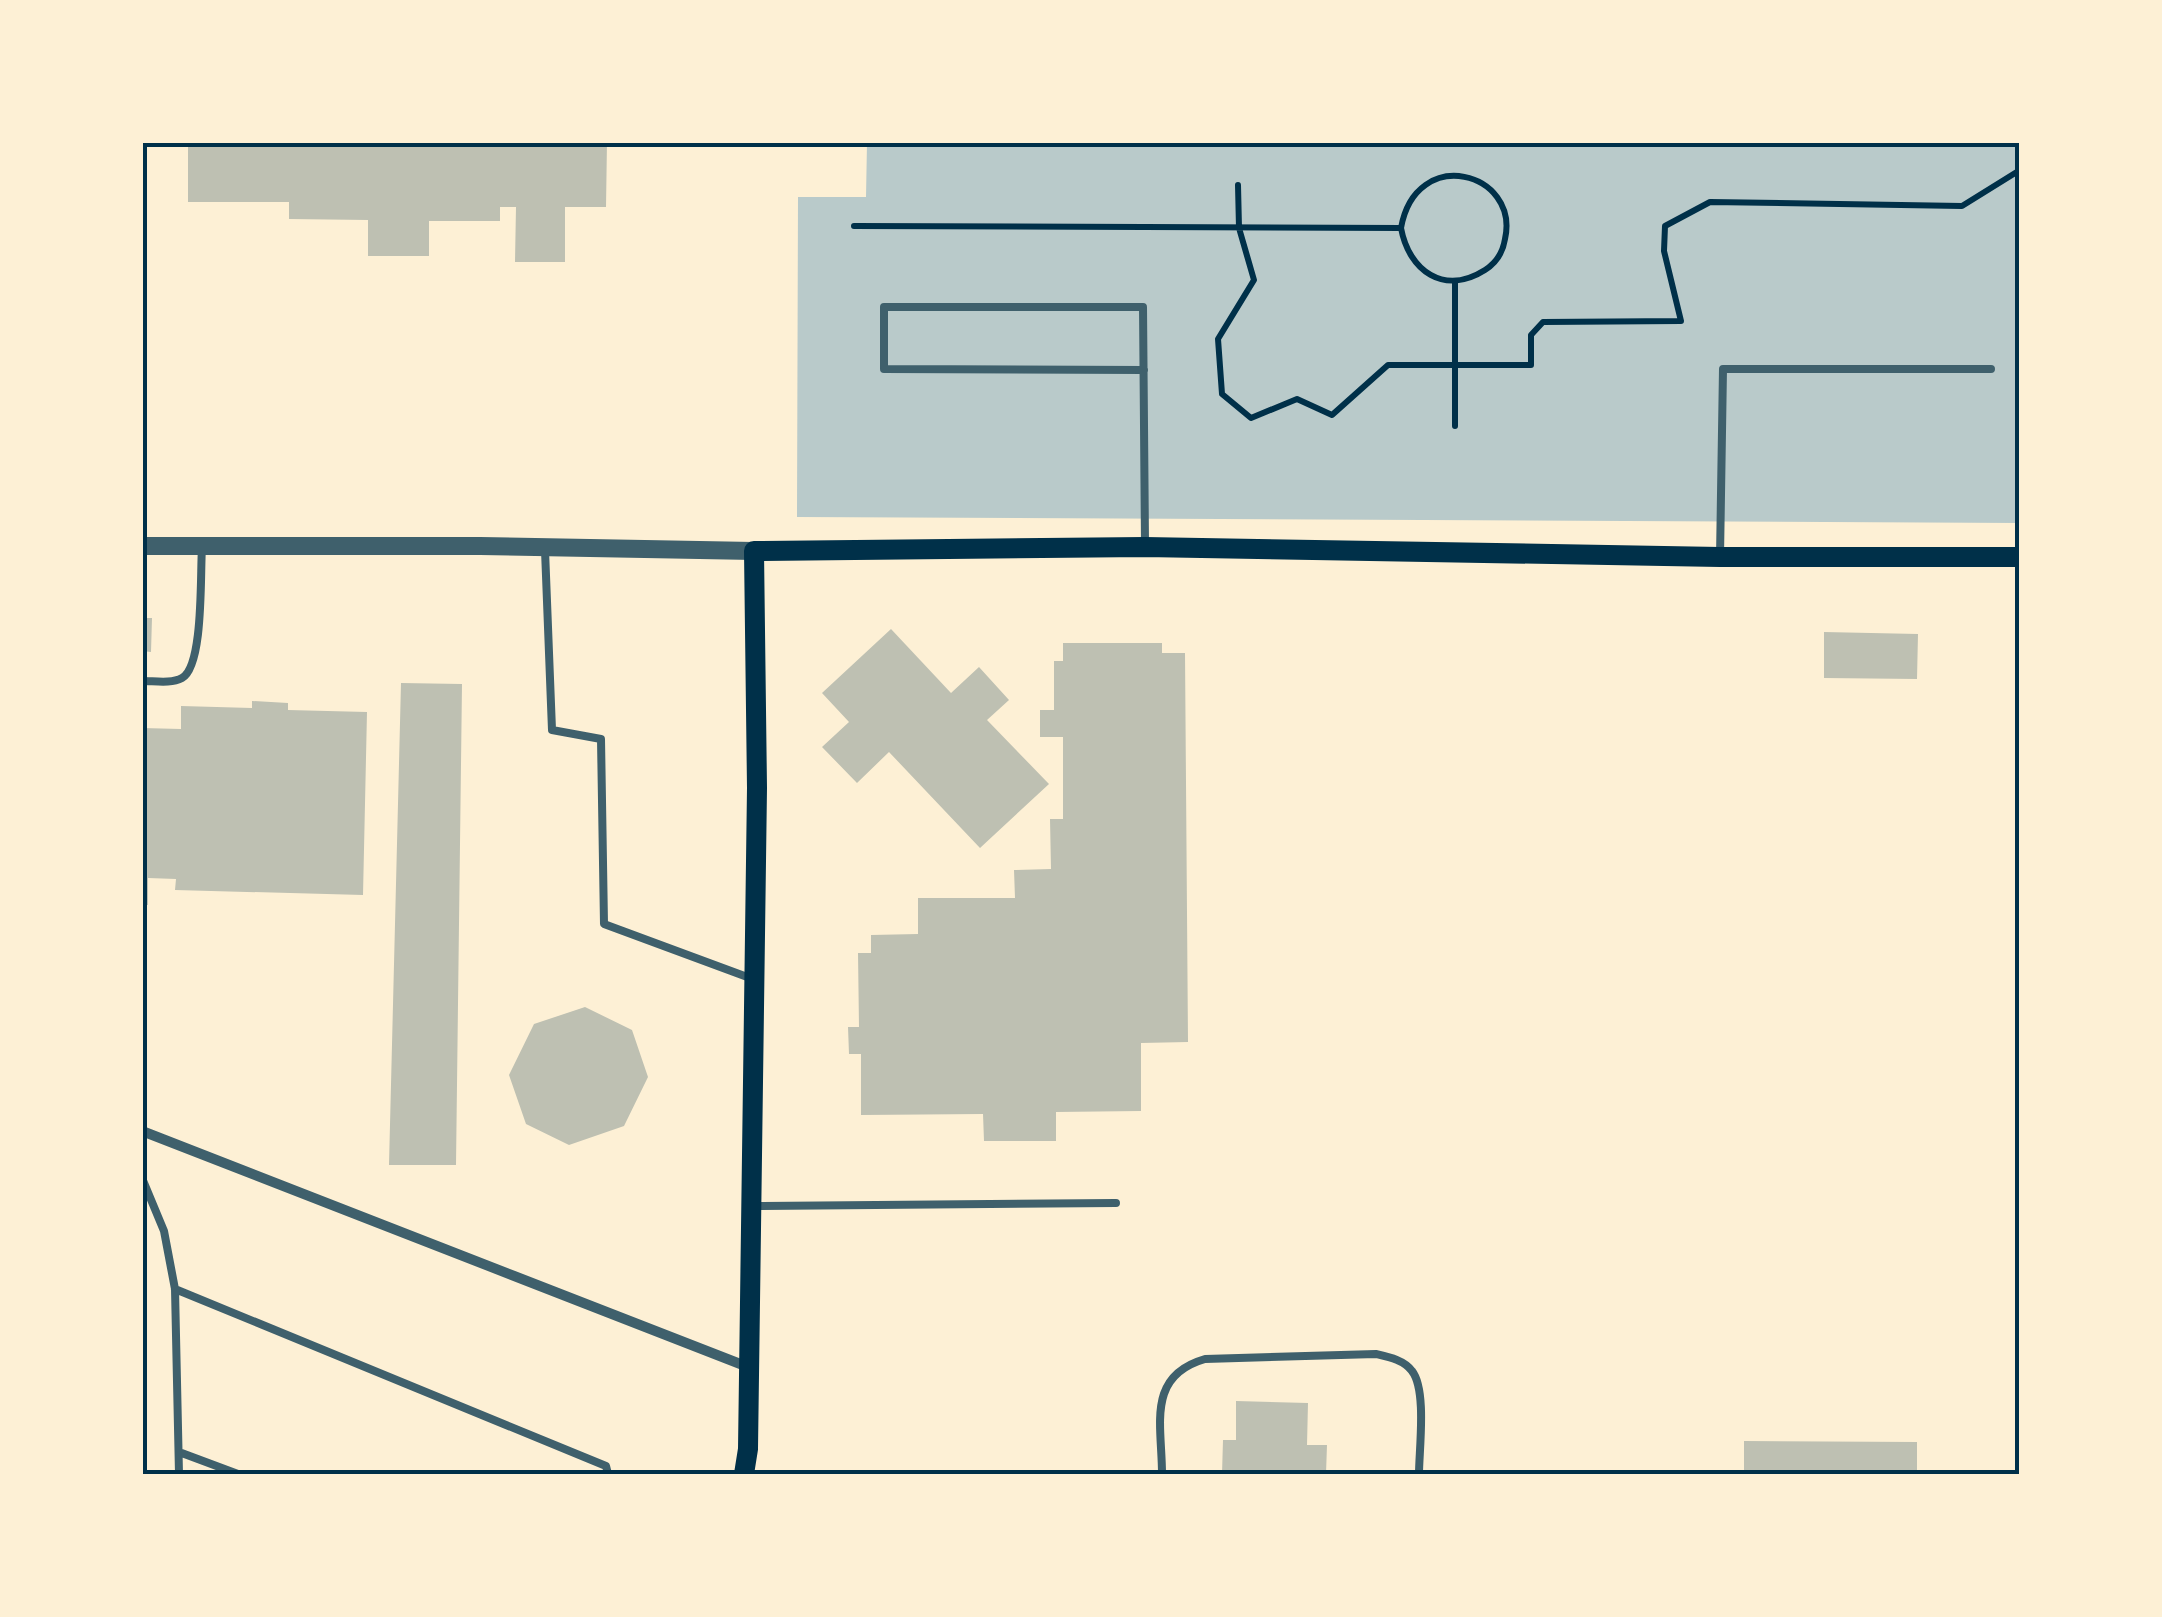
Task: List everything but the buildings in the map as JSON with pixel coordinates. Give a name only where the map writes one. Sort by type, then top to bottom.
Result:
[{"type":"main road","points":[[744,1474],[748,1449],[757,788],[754,551],[1145,548],[2020,558]]},
{"type":"street","points":[[142,546],[754,551]]},
{"type":"street","points":[[142,1131],[748,1366]]},
{"type":"lane","points":[[1144,370],[884,369],[884,307],[1143,307],[1144,370],[1145,548]]},
{"type":"lane","points":[[1720,557],[1723,369],[1991,369]]},
{"type":"lane","points":[[142,681],[170,682],[192,669],[202,546]]},
{"type":"lane","points":[[545,548],[552,730],[601,739],[604,924],[754,980]]},
{"type":"lane","points":[[142,1178],[164,1231],[176,1289],[179,1474]]},
{"type":"lane","points":[[751,1206],[1116,1203]]},
{"type":"lane","points":[[176,1289],[606,1466],[608,1474]]},
{"type":"lane","points":[[1162,1474],[1162,1396],[1174,1373],[1187,1364],[1205,1360],[1376,1354],[1397,1360],[1411,1370],[1418,1384],[1419,1474]]},
{"type":"lane","points":[[179,1452],[238,1474]]},
{"type":"path","points":[[1238,186],[1239,228],[1254,280],[1218,339],[1222,394],[1251,418],[1298,399],[1332,415],[1388,365],[1530,365],[1530,335],[1544,322],[1680,321],[1664,250],[1665,226],[1710,202],[1962,206],[2020,170]]},
{"type":"path","points":[[1454,175],[1474,179],[1492,190],[1504,207],[1508,228],[1504,248],[1492,266],[1474,277],[1454,281],[1434,277],[1416,266],[1405,248],[1401,228],[1405,207],[1416,190],[1434,179],[1454,175]]},
{"type":"path","points":[[854,226],[1401,228]]},
{"type":"path","points":[[1454,281],[1454,426]]},
{"type":"shaded area","points":[[867,143],[2019,143],[2019,523],[797,517],[798,197],[866,197]]}]
